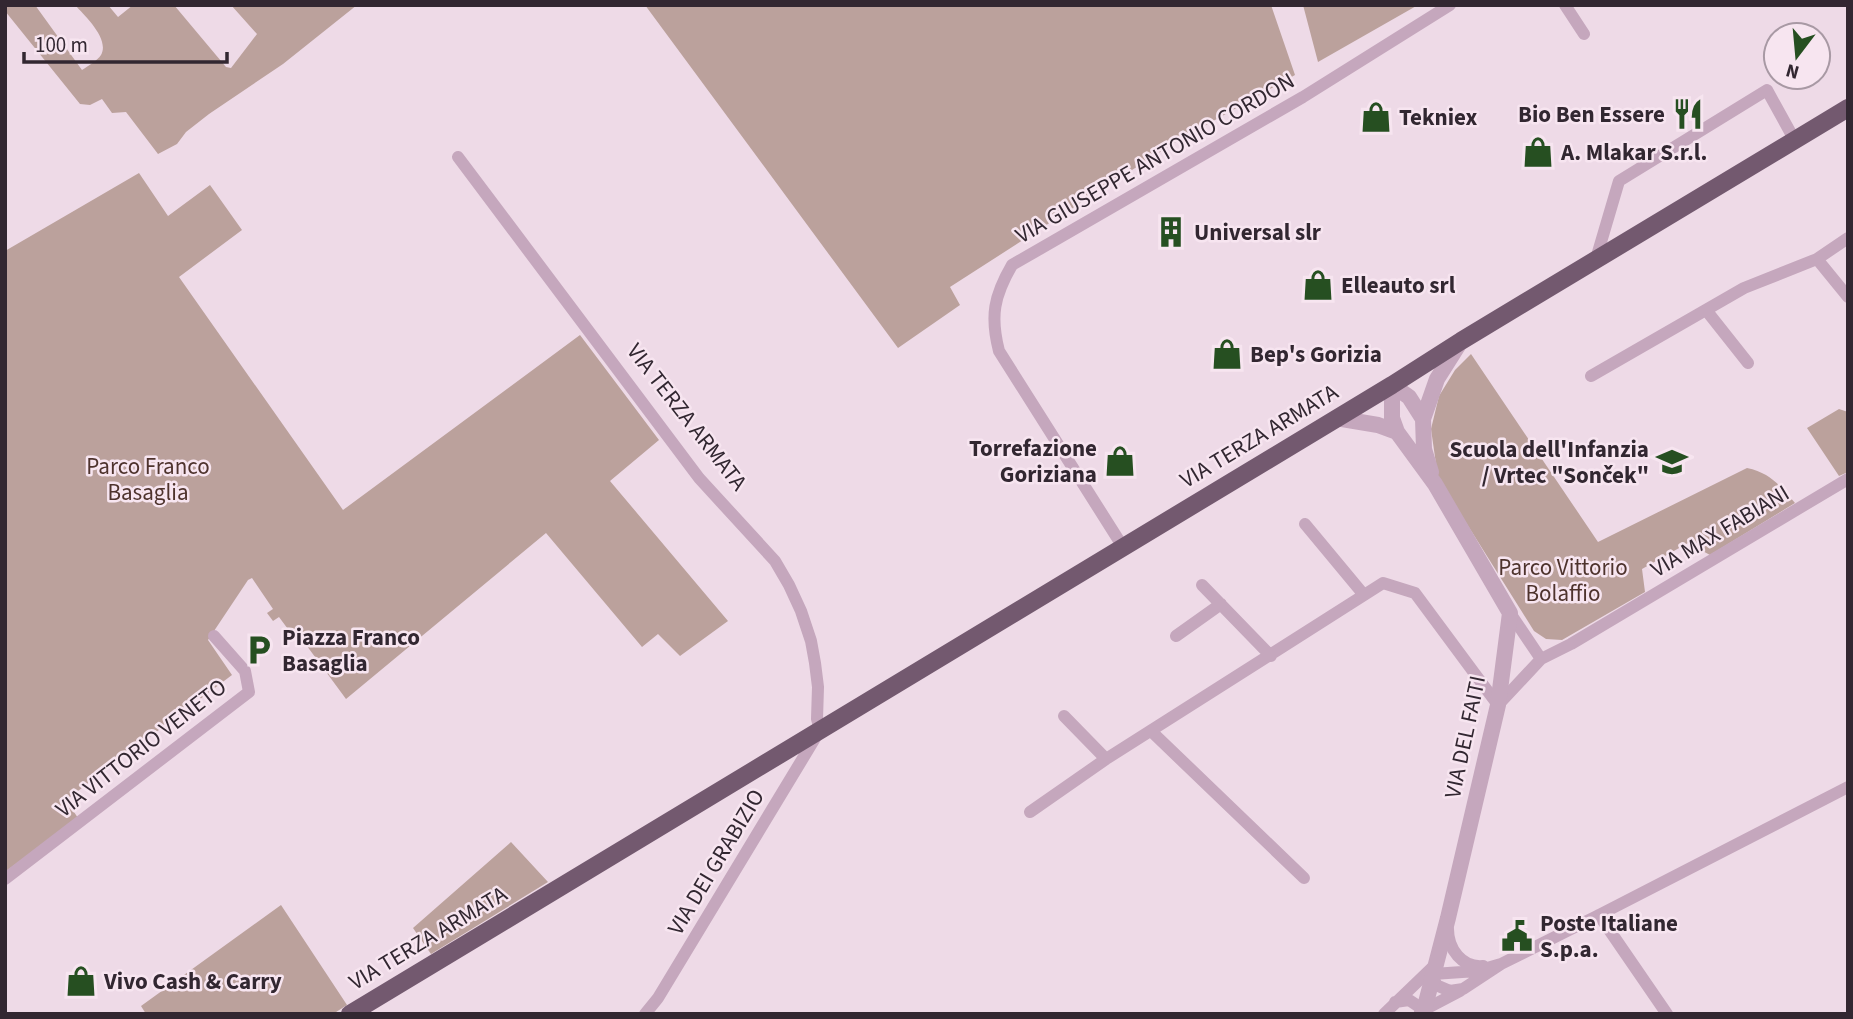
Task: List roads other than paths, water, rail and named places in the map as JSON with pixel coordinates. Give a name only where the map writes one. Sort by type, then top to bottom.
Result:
[{"type":"main road","name":"VIA TERZA ARMATA","points":[[350,1014],[1848,108]]},
{"type":"street","name":"VIA GIUSEPPE ANTONIO CORDON","points":[[1123,547],[999,351],[995,333],[995,311],[999,287],[1012,265],[1303,97],[1450,5]]},
{"type":"street","points":[[1565,5],[1584,34]]},
{"type":"street","points":[[1596,259],[1619,181],[1767,90],[1794,139]]},
{"type":"street","name":"VIA TERZA ARMATA","points":[[458,157],[699,478],[775,561],[801,611],[811,641],[818,687],[817,719],[820,730]]},
{"type":"street","points":[[1591,376],[1744,288],[1817,259],[1848,238]]},
{"type":"street","points":[[1817,259],[1848,297]]},
{"type":"street","points":[[1706,310],[1748,363]]},
{"type":"street","points":[[1435,484],[1424,449],[1423,419],[1437,379],[1461,341]]},
{"type":"street","points":[[1392,385],[1409,397],[1423,419]]},
{"type":"street","points":[[1392,385],[1392,418],[1397,432],[1435,484],[1510,613],[1541,659]]},
{"type":"street","points":[[1336,418],[1378,425],[1397,432]]},
{"type":"street","name":"VIA MAX FABIANI","points":[[1498,705],[1541,659],[1571,644],[1848,480]]},
{"type":"street","points":[[1304,524],[1364,595]]},
{"type":"street","points":[[1030,812],[1106,759],[1383,583],[1415,593],[1498,705]]},
{"type":"street","points":[[1202,585],[1271,656]]},
{"type":"street","points":[[1176,636],[1221,604]]},
{"type":"street","name":"VIA DEL FAITI","points":[[1426,1011],[1498,705],[1510,613]]},
{"type":"street","name":"VIA VITTORIO VENETO","points":[[5,879],[249,692],[245,671],[214,636]]},
{"type":"street","points":[[1064,716],[1106,759]]},
{"type":"street","name":"VIA DEI GRABIZIO","points":[[645,1014],[658,998],[820,730]]},
{"type":"street","points":[[1151,731],[1304,878]]},
{"type":"street","points":[[1395,1002],[1409,1000],[1426,1011],[1501,964],[1848,787]]},
{"type":"street","points":[[1599,915],[1667,1014]]},
{"type":"street","points":[[1448,918],[1448,937],[1452,950],[1463,962],[1479,967],[1501,964]]},
{"type":"street","points":[[1384,1014],[1434,969],[1477,971],[1501,964]]},
{"type":"street","points":[[1434,969],[1436,985],[1451,991],[1463,989]]},
{"type":"place","name":"Bio Ben Essere","points":[[1688,114]]},
{"type":"place","name":"Tekniex","points":[[1376,117]]},
{"type":"place","name":"A. Mlakar S.r.l.","points":[[1538,152]]},
{"type":"place","name":"Universal slr","points":[[1171,232]]},
{"type":"place","name":"Elleauto srl","points":[[1318,285]]},
{"type":"place","name":"Bep's Gorizia","points":[[1227,354]]},
{"type":"place","name":"Torrefazione Goriziana","points":[[1120,461]]},
{"type":"place","name":"Scuola dell'Infanzia / Vrtec \"Sonček\"","points":[[1672,462]]},
{"type":"place","name":"Piazza Franco Basaglia","points":[[259,650]]},
{"type":"place","name":"Poste Italiane S.p.a.","points":[[1517,936]]},
{"type":"place","name":"Vivo Cash & Carry","points":[[81,981]]},
{"type":"park label","name":"Parco Franco Basaglia","points":[[148,479]]},
{"type":"park label","name":"Parco Vittorio Bolaffio","points":[[1563,580]]}]
